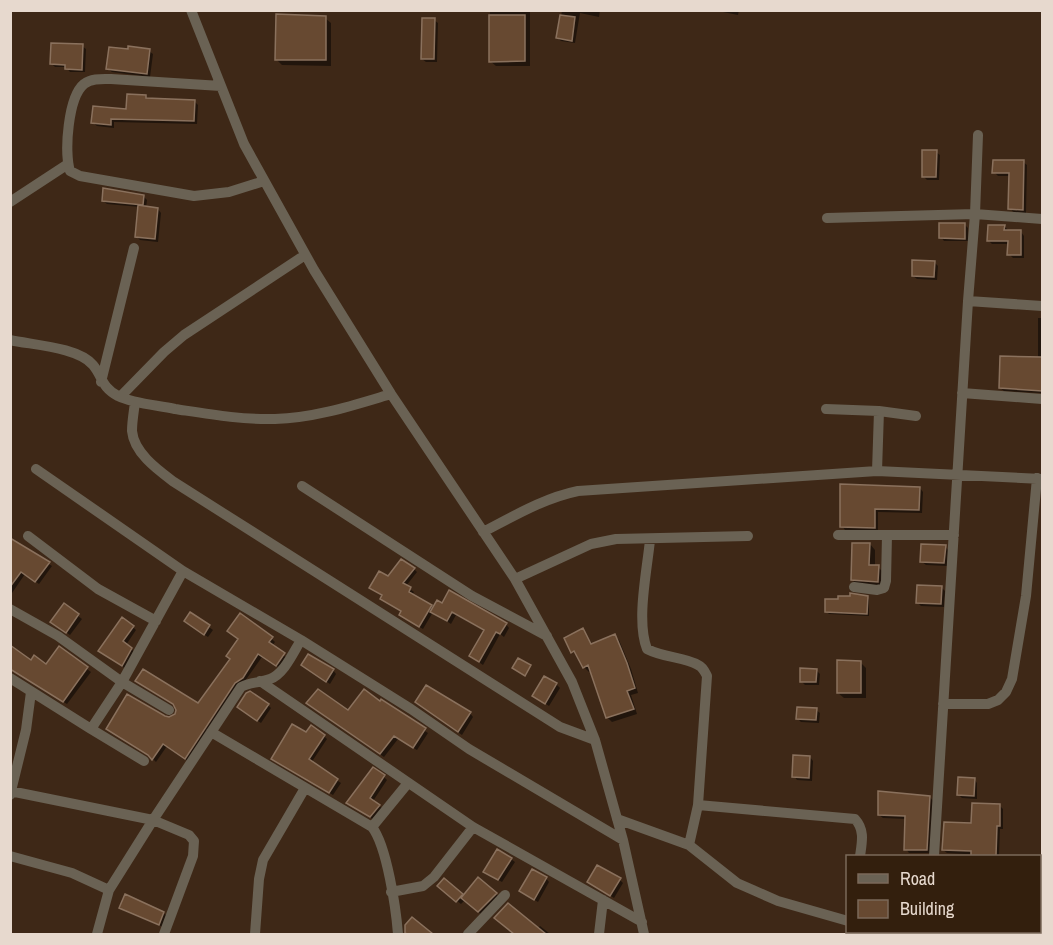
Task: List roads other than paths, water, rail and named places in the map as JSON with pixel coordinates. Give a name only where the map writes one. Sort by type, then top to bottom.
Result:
[{"type":"street","points":[[191,10],[244,144],[305,255],[391,394],[516,579],[572,682],[595,740],[623,840],[644,934]]},
{"type":"street","points":[[221,86],[111,79],[94,79],[83,84],[73,97],[67,151],[70,171],[80,176],[194,196],[229,192],[264,181]]},
{"type":"street","points":[[934,855],[975,214],[978,135]]},
{"type":"street","points":[[10,202],[68,164]]},
{"type":"street","points":[[826,218],[975,214],[1042,219]]},
{"type":"street","points":[[101,382],[134,248]]},
{"type":"street","points":[[120,397],[184,335],[305,255]]},
{"type":"street","points":[[968,301],[1042,306]]},
{"type":"street","points":[[10,340],[74,353],[85,358],[93,365],[101,382],[109,391],[120,397],[135,402],[215,416],[276,419],[330,411],[391,394]]},
{"type":"street","points":[[962,393],[1042,399]]},
{"type":"street","points":[[135,402],[132,430],[134,441],[158,469],[174,483],[560,727],[595,740]]},
{"type":"street","points":[[826,408],[916,416]]},
{"type":"street","points":[[877,471],[879,411]]},
{"type":"street","points":[[36,469],[183,571],[301,640],[469,749],[623,840]]},
{"type":"street","points":[[483,532],[543,502],[578,491],[877,471],[1040,479],[1026,596],[1012,679],[1006,692],[998,700],[988,704],[942,704]]},
{"type":"street","points":[[302,486],[472,596],[548,636]]},
{"type":"street","points":[[838,535],[954,535]]},
{"type":"street","points":[[854,587],[877,590],[884,588],[887,535]]},
{"type":"street","points":[[28,536],[98,589],[156,621]]},
{"type":"street","points":[[516,579],[591,544],[616,539],[748,536]]},
{"type":"street","points":[[650,540],[642,621],[642,637],[647,650],[658,656],[698,664],[707,676],[698,805],[689,844]]},
{"type":"street","points":[[91,729],[122,682],[183,571]]},
{"type":"street","points":[[10,609],[58,636],[122,682],[169,710]]},
{"type":"street","points":[[97,934],[110,890],[153,820],[241,687],[249,682],[270,679],[280,673],[301,640]]},
{"type":"street","points":[[10,678],[144,761]]},
{"type":"street","points":[[260,681],[473,827],[642,922]]},
{"type":"street","points":[[31,692],[26,729],[11,793],[153,820],[189,835],[194,841],[192,856],[164,934]]},
{"type":"street","points":[[211,732],[372,827],[380,841],[398,934]]},
{"type":"street","points":[[372,827],[408,783]]},
{"type":"street","points":[[255,934],[259,879],[263,860],[305,788]]},
{"type":"street","points":[[698,805],[855,819],[861,826],[860,855]]},
{"type":"street","points":[[616,819],[689,844],[737,883],[778,901],[846,920]]},
{"type":"street","points":[[391,892],[423,886],[434,878],[473,827]]},
{"type":"street","points":[[10,856],[72,873],[110,890]]},
{"type":"street","points":[[468,934],[505,895]]},
{"type":"street","points":[[599,934],[603,900]]}]
